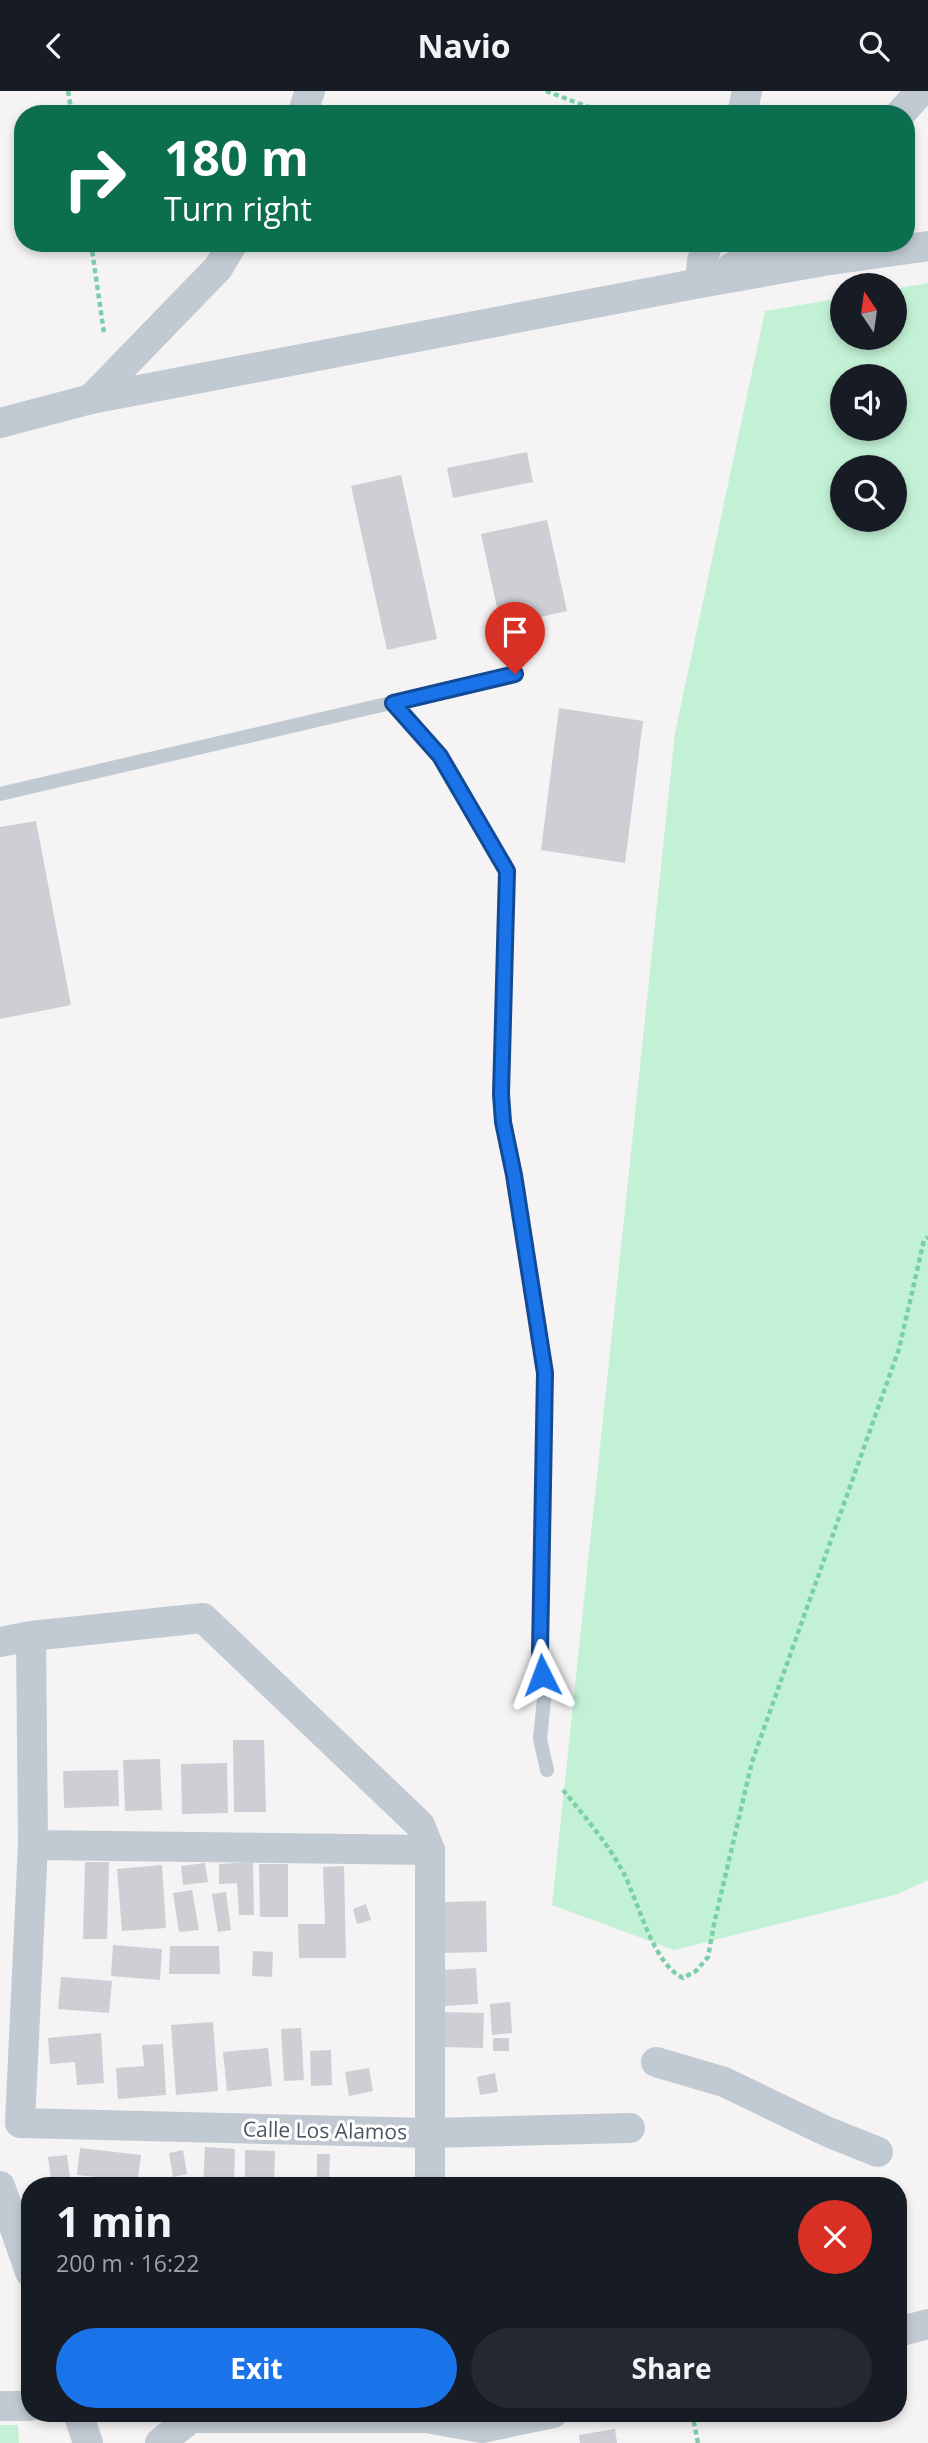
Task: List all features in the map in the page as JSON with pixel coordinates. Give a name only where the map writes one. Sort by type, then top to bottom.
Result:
[{"type":"street","points":[[908,105],[921,91]]},
{"type":"street","points":[[91,399],[218,268],[228,252]]},
{"type":"street","points":[[700,283],[705,252]]},
{"type":"street","points":[[700,283],[763,252]]},
{"type":"street","points":[[0,423],[91,399],[700,283],[886,252]]},
{"type":"street","points":[[0,1642],[32,1636],[203,1618],[420,1825],[430,1850],[429,2177]]},
{"type":"street","points":[[32,1636],[33,1845],[430,1850]]},
{"type":"street","name":"Calle Los Alamos","points":[[33,1845],[20,2123],[430,2133],[630,2128]]},
{"type":"street","points":[[656,2062],[724,2082],[828,2132],[878,2152]]},
{"type":"street","points":[[0,2186],[21,2246]]},
{"type":"street","points":[[907,2330],[928,2324]]},
{"type":"street","points":[[0,2406],[21,2406]]},
{"type":"street","points":[[81,2422],[88,2443]]},
{"type":"street","points":[[160,2443],[187,2422]]},
{"type":"street","points":[[454,2422],[482,2428],[510,2422]]},
{"type":"lane","points":[[0,794],[515,674]]},
{"type":"lane","points":[[393,703],[440,756],[507,871],[501,1094],[503,1122],[514,1175],[545,1373],[540,1651],[544,1699],[540,1739],[547,1770]]},
{"type":"path","points":[[546,91],[583,105]]},
{"type":"path","points":[[92,252],[104,333]]},
{"type":"path","points":[[547,1770],[592,1825],[623,1872],[659,1954],[674,1974],[683,1978],[696,1971],[708,1957],[752,1762],[899,1349],[923,1240],[928,1237]]},
{"type":"path","points":[[694,2422],[698,2443]]},
{"type":"green space","points":[[928,283],[928,1880],[898,1894],[674,1950],[552,1905],[675,733],[765,311],[830,300],[830,350],[907,350],[907,287]]},
{"type":"green space","points":[[0,2425],[18,2425],[19,2443],[0,2443]]},
{"type":"building","points":[[527,452],[533,482],[453,498],[447,468]]},
{"type":"building","points":[[401,475],[437,639],[387,650],[351,486]]},
{"type":"building","points":[[547,520],[567,611],[501,626],[481,534]]},
{"type":"building","points":[[559,708],[643,721],[625,863],[541,850]]},
{"type":"building","points":[[36,821],[71,1005],[0,1019],[0,827]]},
{"type":"building","points":[[233,1740],[264,1740],[266,1812],[234,1812]]},
{"type":"building","points":[[160,1759],[162,1810],[125,1811],[123,1760]]},
{"type":"building","points":[[227,1763],[228,1813],[182,1814],[181,1764]]},
{"type":"building","points":[[118,1770],[119,1806],[64,1808],[63,1771]]},
{"type":"building","points":[[85,1862],[109,1862],[107,1939],[83,1939]]},
{"type":"building","points":[[253,1862],[254,1915],[239,1915],[237,1883],[219,1884],[219,1864]]},
{"type":"building","points":[[205,1863],[208,1882],[183,1885],[181,1866]]},
{"type":"building","points":[[259,1864],[288,1864],[288,1917],[260,1917]]},
{"type":"building","points":[[162,1865],[166,1928],[122,1931],[117,1869]]},
{"type":"building","points":[[344,1866],[346,1958],[299,1958],[298,1924],[325,1924],[323,1867]]},
{"type":"building","points":[[192,1890],[199,1930],[179,1932],[173,1893]]},
{"type":"building","points":[[226,1892],[231,1930],[218,1932],[212,1894]]},
{"type":"building","points":[[486,1901],[487,1952],[444,1953],[442,1902]]},
{"type":"building","points":[[366,1904],[371,1920],[357,1924],[353,1909]]},
{"type":"building","points":[[113,1945],[162,1949],[160,1980],[111,1976]]},
{"type":"building","points":[[170,1946],[219,1946],[220,1974],[169,1974]]},
{"type":"building","points":[[253,1951],[273,1952],[272,1977],[252,1976]]},
{"type":"building","points":[[476,1968],[478,2004],[444,2006],[442,1970]]},
{"type":"building","points":[[61,1977],[112,1981],[109,2013],[58,2009]]},
{"type":"building","points":[[510,2002],[512,2033],[492,2035],[490,2004]]},
{"type":"building","points":[[444,2012],[484,2013],[483,2048],[442,2047]]},
{"type":"building","points":[[213,2022],[218,2091],[176,2095],[171,2025]]},
{"type":"building","points":[[301,2028],[304,2080],[284,2081],[281,2029]]},
{"type":"building","points":[[101,2033],[104,2083],[77,2085],[75,2062],[50,2064],[48,2038]]},
{"type":"building","points":[[493,2038],[509,2038],[509,2051],[493,2051]]},
{"type":"building","points":[[163,2044],[166,2095],[118,2099],[116,2068],[144,2066],[142,2045]]},
{"type":"building","points":[[268,2048],[272,2086],[227,2091],[223,2052]]},
{"type":"building","points":[[331,2050],[332,2085],[311,2086],[310,2051]]},
{"type":"building","points":[[369,2068],[373,2091],[349,2096],[345,2072]]},
{"type":"building","points":[[495,2073],[498,2092],[480,2095],[477,2077]]},
{"type":"building","points":[[205,2147],[235,2149],[234,2177],[203,2177]]},
{"type":"building","points":[[80,2148],[141,2155],[138,2177],[77,2175]]},
{"type":"building","points":[[183,2150],[187,2174],[173,2177],[169,2153]]},
{"type":"building","points":[[245,2150],[275,2151],[274,2177],[245,2177]]},
{"type":"building","points":[[317,2154],[330,2154],[329,2177],[317,2177]]},
{"type":"building","points":[[67,2155],[70,2177],[51,2177],[48,2157]]},
{"type":"building","points":[[615,2429],[617,2443],[580,2443],[579,2435]]},
{"type":"route","points":[[515,674],[393,703],[440,756],[507,871],[501,1094],[503,1122],[514,1175],[545,1373],[540,1651],[542,1675]]}]
